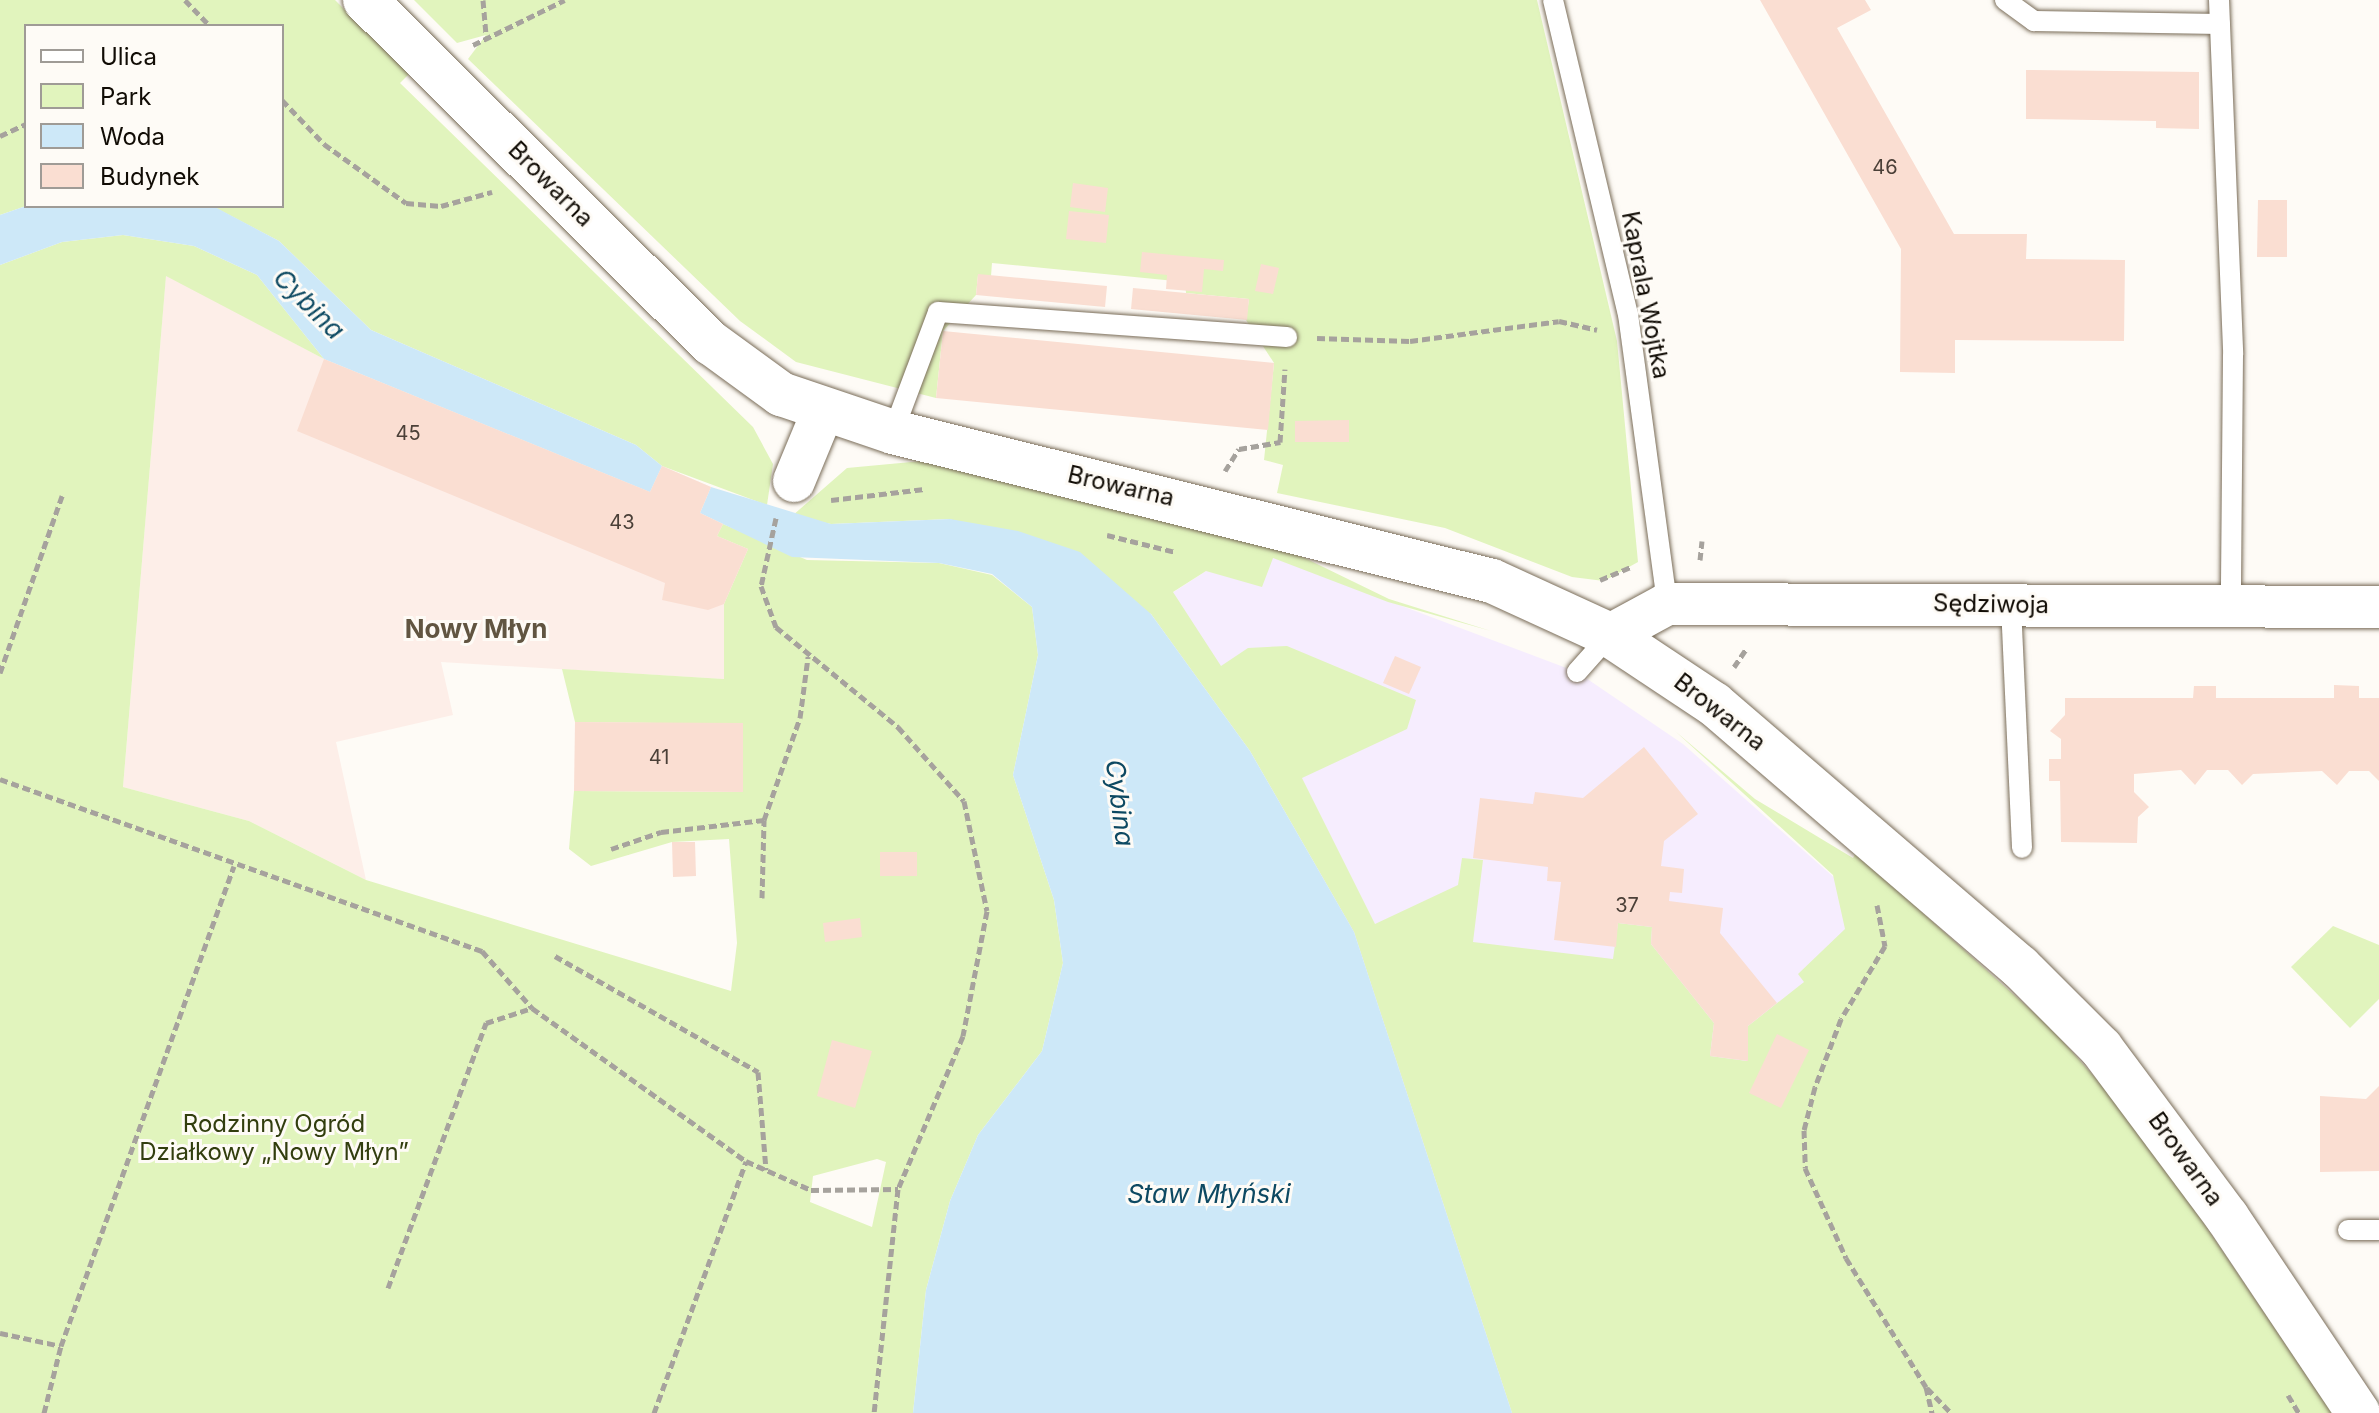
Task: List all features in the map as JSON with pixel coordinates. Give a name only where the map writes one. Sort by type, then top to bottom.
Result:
[{"type":"street","name":"Browarna","points":[[365,0],[711,343],[781,394],[823,411],[893,432],[1443,565],[1610,635],[1714,704],[2071,1017],[2137,1091],[2358,1413]]},
{"type":"street","points":[[787,496],[823,411]]},
{"type":"street","name":"Sędziwoja","points":[[1610,635],[1667,604],[2379,607]]},
{"type":"lane","name":"Kaprala Wojtka","points":[[1553,0],[1633,349],[1667,604]]},
{"type":"lane","points":[[2005,0],[2034,21],[2220,24]]},
{"type":"lane","points":[[2219,0],[2233,355],[2231,608]]},
{"type":"lane","points":[[893,432],[938,312],[1287,337]]},
{"type":"lane","points":[[2011,605],[2022,848]]},
{"type":"lane","points":[[1577,672],[1610,635]]},
{"type":"lane","points":[[2348,1230],[2379,1230]]},
{"type":"path","points":[[185,0],[208,24]]},
{"type":"path","points":[[483,0],[486,36],[565,0]]},
{"type":"path","points":[[284,102],[324,144],[406,203],[441,206],[488,191],[502,194]]},
{"type":"path","points":[[0,136],[24,125]]},
{"type":"path","points":[[1217,509],[1226,464],[1239,449],[1280,442],[1287,337],[1410,341],[1559,321],[1633,349]]},
{"type":"path","points":[[874,1413],[898,1189],[963,1036],[987,911],[964,801],[898,727],[776,627],[761,586],[766,542],[787,496],[830,500],[939,489]]},
{"type":"path","points":[[0,673],[62,496]]},
{"type":"path","points":[[1102,532],[1193,553]]},
{"type":"path","points":[[762,898],[764,820],[800,718],[808,656]]},
{"type":"path","points":[[0,779],[234,866],[482,951],[532,1008],[746,1161],[811,1190],[898,1189]]},
{"type":"path","points":[[611,849],[661,832],[764,820]]},
{"type":"path","points":[[44,1413],[61,1346],[234,866]]},
{"type":"path","points":[[1865,892],[1889,910]]},
{"type":"path","points":[[1876,903],[1885,946],[1841,1019],[1815,1087],[1804,1130],[1805,1168],[1846,1258],[1926,1387],[1951,1413]]},
{"type":"path","points":[[555,956],[758,1072],[766,1170]]},
{"type":"path","points":[[388,1288],[486,1023],[532,1008]]},
{"type":"path","points":[[654,1413],[746,1161]]},
{"type":"path","points":[[0,1333],[61,1346]]},
{"type":"path","points":[[1926,1387],[1932,1413]]},
{"type":"path","points":[[2283,1387],[2299,1413]]},
{"type":"shaded area","points":[[166,275],[324,359],[650,491],[662,466],[711,487],[700,513],[723,524],[718,536],[748,549],[724,604],[724,679],[441,662],[453,715],[336,742],[366,880],[249,821],[123,787]]},
{"type":"shaded area","points":[[1272,557],[1577,672],[1683,744],[1871,910],[1512,1413],[1354,933],[1166,597],[1206,571]]},
{"type":"green space","points":[[0,0],[335,0],[409,74],[400,83],[753,427],[773,464],[767,505],[662,466],[636,445],[371,330],[279,241],[216,208],[284,208],[284,24],[24,24],[24,207],[0,215]]},
{"type":"green space","points":[[414,0],[1537,0],[1617,341],[1638,562],[1604,581],[1572,577],[1445,528],[1277,493],[1283,465],[1264,460],[1274,363],[1246,320],[1249,299],[1186,293],[1185,282],[992,263],[991,276],[978,275],[976,295],[943,331],[936,398],[796,362],[740,321],[468,59],[486,35],[457,43]]},
{"type":"green space","name":"Rodzinny Ogród Działkowy „Nowy Młyn”","points":[[123,235],[194,246],[257,275],[324,359],[166,276],[123,787],[249,821],[366,880],[731,991],[737,943],[729,839],[672,842],[591,866],[569,849],[574,791],[742,792],[743,724],[575,722],[562,669],[724,679],[724,604],[748,549],[717,536],[723,524],[807,560],[939,563],[992,575],[1032,607],[1038,655],[1013,775],[1054,900],[1063,963],[1042,1051],[978,1135],[950,1201],[926,1290],[913,1413],[0,1413],[0,265],[62,242]],"holes":[[[877,1159],[886,1162],[872,1227],[810,1202],[813,1176]]]},
{"type":"green space","points":[[922,461],[1278,545],[1389,599],[1491,631],[1388,602],[1273,558],[1262,587],[1206,571],[1173,592],[1221,666],[1248,648],[1287,646],[1416,700],[1407,729],[1302,778],[1375,924],[1458,885],[1462,858],[1483,860],[1473,942],[1613,959],[1618,923],[1652,927],[1651,944],[1714,1023],[1710,1056],[1747,1061],[1748,1026],[1804,982],[1798,974],[1845,929],[1833,875],[1675,731],[1755,799],[1853,858],[1856,853],[2051,1028],[2138,1126],[2332,1413],[1512,1413],[1354,932],[1250,751],[1151,614],[950,519],[831,524],[792,516],[847,468]]},
{"type":"green space","points":[[2333,926],[2379,945],[2379,999],[2350,1028],[2291,967]]},
{"type":"water","name":"Cybina","points":[[24,207],[217,208],[279,241],[371,330],[636,445],[662,466],[650,492],[324,359],[257,275],[194,246],[123,235],[62,242],[0,265],[0,215]]},
{"type":"water","name":"Staw Młyński","points":[[711,487],[831,524],[950,519],[1018,531],[1080,552],[1151,614],[1250,751],[1354,932],[1512,1413],[913,1413],[926,1290],[950,1201],[978,1135],[1042,1051],[1063,963],[1054,900],[1013,775],[1038,655],[1032,607],[992,574],[939,563],[792,557],[700,513]]},
{"type":"building","points":[[1760,0],[1865,0],[1871,10],[1837,28],[1954,234],[2027,234],[2026,259],[2125,260],[2124,341],[1955,340],[1955,373],[1900,372],[1901,249]]},
{"type":"building","points":[[2026,70],[2199,72],[2199,129],[2156,128],[2156,121],[2026,119]]},
{"type":"building","points":[[1073,183],[1108,188],[1105,212],[1070,207]]},
{"type":"building","points":[[2258,200],[2287,200],[2287,257],[2257,257]]},
{"type":"building","points":[[1069,211],[1109,215],[1106,243],[1066,239]]},
{"type":"building","points":[[1142,252],[1224,260],[1223,271],[1204,269],[1202,292],[1166,289],[1167,275],[1140,272]]},
{"type":"building","points":[[1261,264],[1279,268],[1273,294],[1255,291]]},
{"type":"building","points":[[978,274],[1107,286],[1105,307],[976,295]]},
{"type":"building","points":[[1133,288],[1249,299],[1247,320],[1131,309]]},
{"type":"building","points":[[943,331],[1274,363],[1268,430],[936,398]]},
{"type":"building","points":[[324,359],[650,492],[662,466],[711,487],[700,513],[723,524],[717,536],[748,549],[724,604],[708,610],[662,600],[665,583],[297,431]]},
{"type":"building","points":[[1349,420],[1349,442],[1295,442],[1295,421]]},
{"type":"building","points":[[1395,656],[1421,667],[1409,694],[1383,683]]},
{"type":"building","points":[[2334,685],[2359,686],[2359,698],[2379,698],[2379,781],[2369,771],[2349,771],[2337,785],[2322,771],[2253,774],[2242,785],[2228,770],[2207,770],[2195,785],[2181,770],[2134,774],[2134,792],[2149,807],[2138,817],[2137,843],[2061,842],[2060,781],[2049,781],[2049,759],[2061,759],[2061,739],[2050,731],[2065,715],[2065,698],[2193,698],[2194,686],[2216,686],[2216,698],[2334,698]]},
{"type":"building","points":[[575,722],[743,723],[743,792],[574,791]]},
{"type":"building","points":[[1644,747],[1698,814],[1664,841],[1661,866],[1684,869],[1682,893],[1670,892],[1669,901],[1723,908],[1720,933],[1777,1003],[1748,1026],[1748,1061],[1710,1056],[1714,1023],[1651,944],[1652,927],[1618,923],[1616,947],[1554,940],[1561,882],[1547,881],[1548,867],[1473,858],[1480,798],[1533,804],[1535,792],[1583,798]]},
{"type":"building","points":[[672,842],[695,842],[696,876],[673,877]]},
{"type":"building","points":[[880,852],[917,852],[917,876],[880,876]]},
{"type":"building","points":[[860,918],[862,937],[825,942],[823,923]]},
{"type":"building","points":[[1777,1034],[1809,1050],[1781,1108],[1749,1093]]},
{"type":"building","points":[[832,1040],[872,1051],[855,1108],[817,1096]]},
{"type":"building","points":[[2379,1086],[2379,1171],[2320,1172],[2320,1096],[2366,1099]]},
{"type":"district","name":"Nowy Młyn","points":[[476,629]]}]
